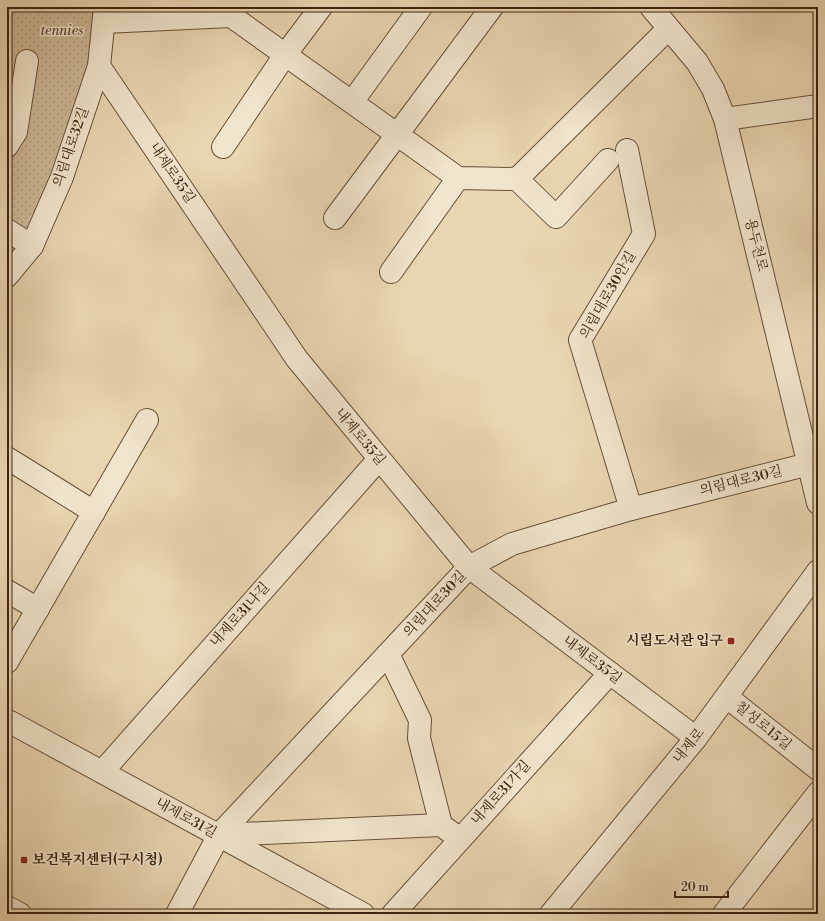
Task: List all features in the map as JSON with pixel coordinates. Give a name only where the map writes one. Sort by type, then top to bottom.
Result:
[{"type":"street","points":[[223,148],[285,55],[321,7]]},
{"type":"street","points":[[352,102],[421,7]]},
{"type":"street","points":[[335,218],[396,134],[492,7]]},
{"type":"street","name":"용두천로","points":[[651,7],[697,62],[713,89],[725,119],[818,503]]},
{"type":"street","points":[[104,14],[231,10],[285,55],[458,178],[517,179],[556,217],[608,160]]},
{"type":"street","name":"의림대로32길","points":[[7,276],[32,246],[62,177],[99,66],[104,14]]},
{"type":"street","points":[[517,179],[668,29]]},
{"type":"street","points":[[7,146],[16,132],[27,61]]},
{"type":"street","name":"내제로35길","points":[[99,66],[297,359],[469,567],[696,738]]},
{"type":"street","points":[[725,119],[818,106]]},
{"type":"street","name":"의림대로30안길","points":[[628,150],[644,234],[580,340],[631,509]]},
{"type":"street","points":[[391,272],[458,178]]},
{"type":"street","points":[[7,230],[32,246]]},
{"type":"street","points":[[7,662],[147,420]]},
{"type":"street","points":[[7,458],[94,512]]},
{"type":"street","name":"내제로31나길","points":[[102,772],[379,459]]},
{"type":"street","name":"의림대로30길","points":[[177,914],[219,835],[469,567],[512,544],[631,509],[809,464]]},
{"type":"street","name":"내제로","points":[[551,914],[696,738],[818,571]]},
{"type":"street","points":[[7,592],[38,609]]},
{"type":"street","points":[[388,654],[420,720],[419,738],[441,825]]},
{"type":"street","name":"내제로31가길","points":[[393,914],[610,673]]},
{"type":"street","name":"칠성로15길","points":[[727,697],[818,769]]},
{"type":"street","name":"내제로31길","points":[[10,722],[363,914]]},
{"type":"street","points":[[724,914],[818,794]]},
{"type":"street","points":[[219,835],[441,825],[460,839]]},
{"type":"street","points":[[7,907],[20,914]]},
{"type":"green space","name":"tennies","points":[[7,7],[105,7],[62,177],[7,264]]},
{"type":"place","name":"시립도서관 입구","points":[[731,641]]},
{"type":"place","name":"보건복지센터(구시청)","points":[[24,860]]}]
